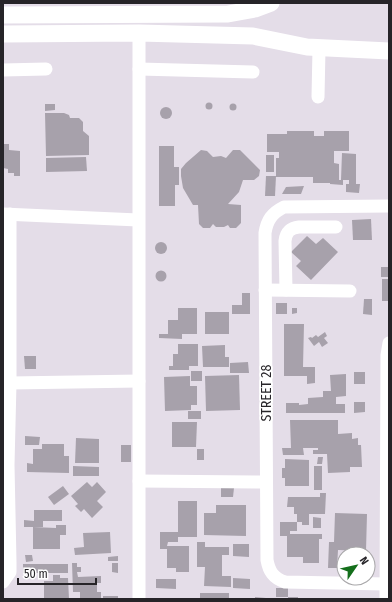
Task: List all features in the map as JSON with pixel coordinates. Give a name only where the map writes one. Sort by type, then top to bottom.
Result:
[{"type":"main road","points":[[3,15],[228,14],[255,9],[271,3]]},
{"type":"main road","points":[[3,34],[139,33],[253,36],[319,49],[389,51]]},
{"type":"street","points":[[139,33],[139,599]]},
{"type":"street","points":[[318,97],[319,49]]},
{"type":"street","points":[[138,69],[253,72]]},
{"type":"street","points":[[3,70],[46,70]]},
{"type":"street","name":"STREET 28","points":[[386,584],[285,582],[272,574],[267,560],[265,290],[266,224],[276,211],[284,207],[389,206]]},
{"type":"street","points":[[3,582],[10,572],[6,465],[10,383],[7,214],[138,220]]},
{"type":"street","points":[[286,290],[285,241],[289,231],[293,228],[299,227],[336,227]]},
{"type":"street","points":[[265,290],[350,291]]},
{"type":"street","points":[[386,599],[388,446],[387,355],[389,343]]},
{"type":"street","points":[[10,383],[139,381]]},
{"type":"street","points":[[139,481],[266,482]]},
{"type":"building","points":[[209,103],[212,106],[209,109],[206,106]]},
{"type":"building","points":[[233,103],[236,104],[236,110],[233,111],[230,110],[229,107],[230,104]]},
{"type":"building","points":[[45,104],[55,104],[55,110],[45,111]]},
{"type":"building","points":[[166,107],[170,109],[172,113],[170,117],[166,119],[162,117],[160,113],[162,109]]},
{"type":"building","points":[[45,113],[64,113],[69,115],[70,118],[79,118],[83,122],[83,131],[89,136],[89,155],[46,156]]},
{"type":"building","points":[[287,131],[314,131],[314,136],[324,136],[324,131],[349,131],[349,151],[334,151],[334,163],[339,164],[339,180],[341,180],[342,153],[356,154],[356,184],[360,184],[359,193],[346,192],[346,184],[349,184],[349,180],[343,180],[343,185],[313,183],[313,177],[276,177],[276,158],[279,158],[279,152],[267,152],[267,134],[287,134]]},
{"type":"building","points":[[3,144],[9,144],[9,150],[20,151],[20,176],[14,176],[14,173],[8,173],[8,169],[3,168]]},
{"type":"building","points":[[159,146],[174,146],[174,167],[179,167],[179,185],[175,185],[175,206],[159,206]]},
{"type":"building","points":[[201,150],[207,151],[213,157],[221,156],[226,158],[233,150],[240,150],[260,170],[259,176],[254,180],[243,180],[239,192],[228,204],[241,205],[241,223],[236,228],[230,228],[228,225],[224,227],[216,227],[213,224],[210,228],[203,228],[199,224],[198,205],[193,205],[183,188],[181,169]]},
{"type":"building","points":[[266,155],[274,155],[274,172],[266,172]]},
{"type":"building","points":[[86,157],[87,171],[46,172],[46,158]]},
{"type":"building","points":[[266,176],[276,176],[275,196],[265,196]]},
{"type":"building","points":[[304,186],[301,194],[282,194],[286,187]]},
{"type":"building","points":[[371,219],[372,240],[353,240],[352,220]]},
{"type":"building","points":[[307,236],[316,244],[323,238],[338,252],[311,280],[296,266],[301,261],[291,252]]},
{"type":"building","points":[[161,242],[165,244],[167,248],[165,252],[161,254],[157,252],[155,248],[157,244]]},
{"type":"building","points":[[381,267],[389,267],[389,277],[381,277]]},
{"type":"building","points":[[159,271],[163,271],[165,272],[165,280],[159,281],[156,278],[156,274]]},
{"type":"building","points":[[382,279],[389,279],[389,301],[382,301]]},
{"type":"building","points":[[242,293],[250,293],[250,314],[232,314],[232,305],[242,305]]},
{"type":"building","points":[[364,299],[372,299],[372,315],[363,314]]},
{"type":"building","points":[[276,303],[287,303],[287,314],[276,314]]},
{"type":"building","points":[[178,308],[197,308],[197,334],[182,334],[182,339],[159,338],[159,334],[168,334],[168,320],[178,320]]},
{"type":"building","points":[[292,308],[297,308],[297,313],[292,314]]},
{"type":"building","points":[[205,312],[229,312],[229,334],[205,334]]},
{"type":"building","points":[[284,324],[304,324],[303,367],[315,367],[315,383],[307,384],[307,376],[284,376]]},
{"type":"building","points":[[325,332],[327,336],[324,338],[328,343],[322,347],[319,342],[314,346],[308,338],[312,338],[316,335],[318,337]]},
{"type":"building","points":[[178,344],[198,344],[198,366],[189,366],[189,370],[169,370],[169,366],[173,366],[173,354],[178,354]]},
{"type":"building","points":[[225,345],[225,357],[229,357],[229,367],[203,367],[202,346]]},
{"type":"building","points":[[24,356],[36,356],[36,369],[25,369]]},
{"type":"building","points":[[248,362],[249,373],[230,373],[230,363]]},
{"type":"building","points":[[191,371],[202,371],[202,381],[191,381]]},
{"type":"building","points":[[354,372],[365,372],[365,384],[354,384]]},
{"type":"building","points":[[346,374],[346,396],[336,397],[336,404],[345,404],[345,413],[286,413],[286,403],[299,403],[299,405],[308,404],[308,398],[323,397],[323,391],[331,391],[330,375]]},
{"type":"building","points":[[239,375],[240,410],[206,411],[205,376]]},
{"type":"building","points":[[190,376],[190,386],[197,386],[197,405],[191,405],[191,410],[165,411],[164,377]]},
{"type":"building","points":[[354,402],[365,402],[365,412],[354,413]]},
{"type":"building","points":[[188,411],[201,411],[201,419],[188,419]]},
{"type":"building","points":[[290,420],[338,420],[338,434],[352,433],[352,439],[358,438],[358,445],[361,445],[362,467],[350,467],[350,472],[328,473],[327,454],[313,454],[313,450],[318,450],[318,448],[303,448],[304,455],[283,455],[282,448],[291,448]]},
{"type":"building","points":[[172,422],[197,422],[196,447],[172,447]]},
{"type":"building","points":[[25,436],[40,437],[39,445],[25,445]]},
{"type":"building","points":[[76,438],[99,439],[99,463],[75,463]]},
{"type":"building","points":[[42,444],[64,444],[64,456],[69,456],[69,473],[27,472],[27,463],[33,464],[33,449],[42,449]]},
{"type":"building","points":[[121,445],[131,445],[131,462],[121,462]]},
{"type":"building","points":[[197,449],[204,449],[204,460],[197,460]]},
{"type":"building","points":[[318,457],[323,457],[322,464],[317,464]]},
{"type":"building","points":[[285,459],[309,460],[309,486],[285,486],[285,478],[282,478],[282,468],[285,468]]},
{"type":"building","points":[[73,466],[99,467],[99,476],[73,476]]},
{"type":"building","points":[[314,466],[322,466],[322,490],[314,490]]},
{"type":"building","points":[[87,482],[92,487],[97,482],[106,492],[97,501],[103,507],[92,518],[84,509],[81,512],[75,506],[78,504],[71,496]]},
{"type":"building","points":[[63,486],[69,494],[54,505],[48,497]]},
{"type":"building","points":[[221,488],[234,488],[233,497],[221,497]]},
{"type":"building","points":[[320,493],[326,493],[325,514],[309,514],[309,525],[302,525],[302,522],[297,522],[297,514],[294,514],[294,507],[287,507],[288,497],[320,497]]},
{"type":"building","points":[[178,501],[197,501],[197,537],[178,537],[178,542],[168,542],[167,546],[189,546],[189,572],[176,572],[176,568],[167,568],[167,549],[160,549],[160,532],[178,532]]},
{"type":"building","points":[[216,505],[246,505],[246,536],[204,535],[204,513],[216,513]]},
{"type":"building","points":[[34,510],[62,510],[62,521],[43,521],[43,527],[24,527],[24,520],[34,521]]},
{"type":"building","points":[[335,513],[367,514],[366,546],[336,546],[336,568],[328,568],[329,542],[334,542]]},
{"type":"building","points":[[313,517],[321,518],[321,528],[313,528]]},
{"type":"building","points":[[280,522],[297,522],[297,531],[290,531],[290,534],[322,534],[322,539],[319,539],[319,563],[303,563],[303,557],[287,557],[287,536],[280,536]]},
{"type":"building","points":[[56,525],[66,525],[66,535],[60,535],[60,549],[33,549],[33,527],[56,528]]},
{"type":"building","points":[[110,532],[111,553],[75,555],[74,548],[84,547],[83,533]]},
{"type":"building","points":[[197,542],[205,542],[205,547],[229,547],[229,555],[222,555],[222,576],[231,576],[231,587],[204,586],[205,567],[197,567]]},
{"type":"building","points":[[233,544],[249,544],[249,557],[233,556]]},
{"type":"building","points":[[25,555],[32,555],[33,561],[26,562]]},
{"type":"building","points":[[118,556],[118,561],[108,561],[108,557]]},
{"type":"building","points":[[72,563],[77,563],[77,567],[81,567],[81,572],[77,572],[78,577],[101,576],[101,583],[97,583],[97,592],[101,592],[101,598],[80,599],[80,592],[73,592]]},
{"type":"building","points":[[112,563],[118,563],[118,573],[112,572]]},
{"type":"building","points":[[23,564],[68,564],[68,573],[23,573]]},
{"type":"building","points":[[53,575],[60,575],[60,578],[68,578],[69,599],[44,599],[44,581],[53,581]]},
{"type":"building","points":[[233,578],[250,579],[250,589],[233,588]]},
{"type":"building","points":[[156,579],[176,579],[176,589],[156,588]]},
{"type":"building","points":[[276,588],[288,588],[288,597],[276,597]]},
{"type":"building","points":[[200,593],[229,593],[229,599],[200,599]]},
{"type":"building","points":[[103,596],[118,596],[118,599],[103,599]]},
{"type":"building","points":[[255,597],[266,598],[266,599],[255,599]]},
{"type":"building","points":[[288,597],[298,597],[298,599],[288,599]]}]
